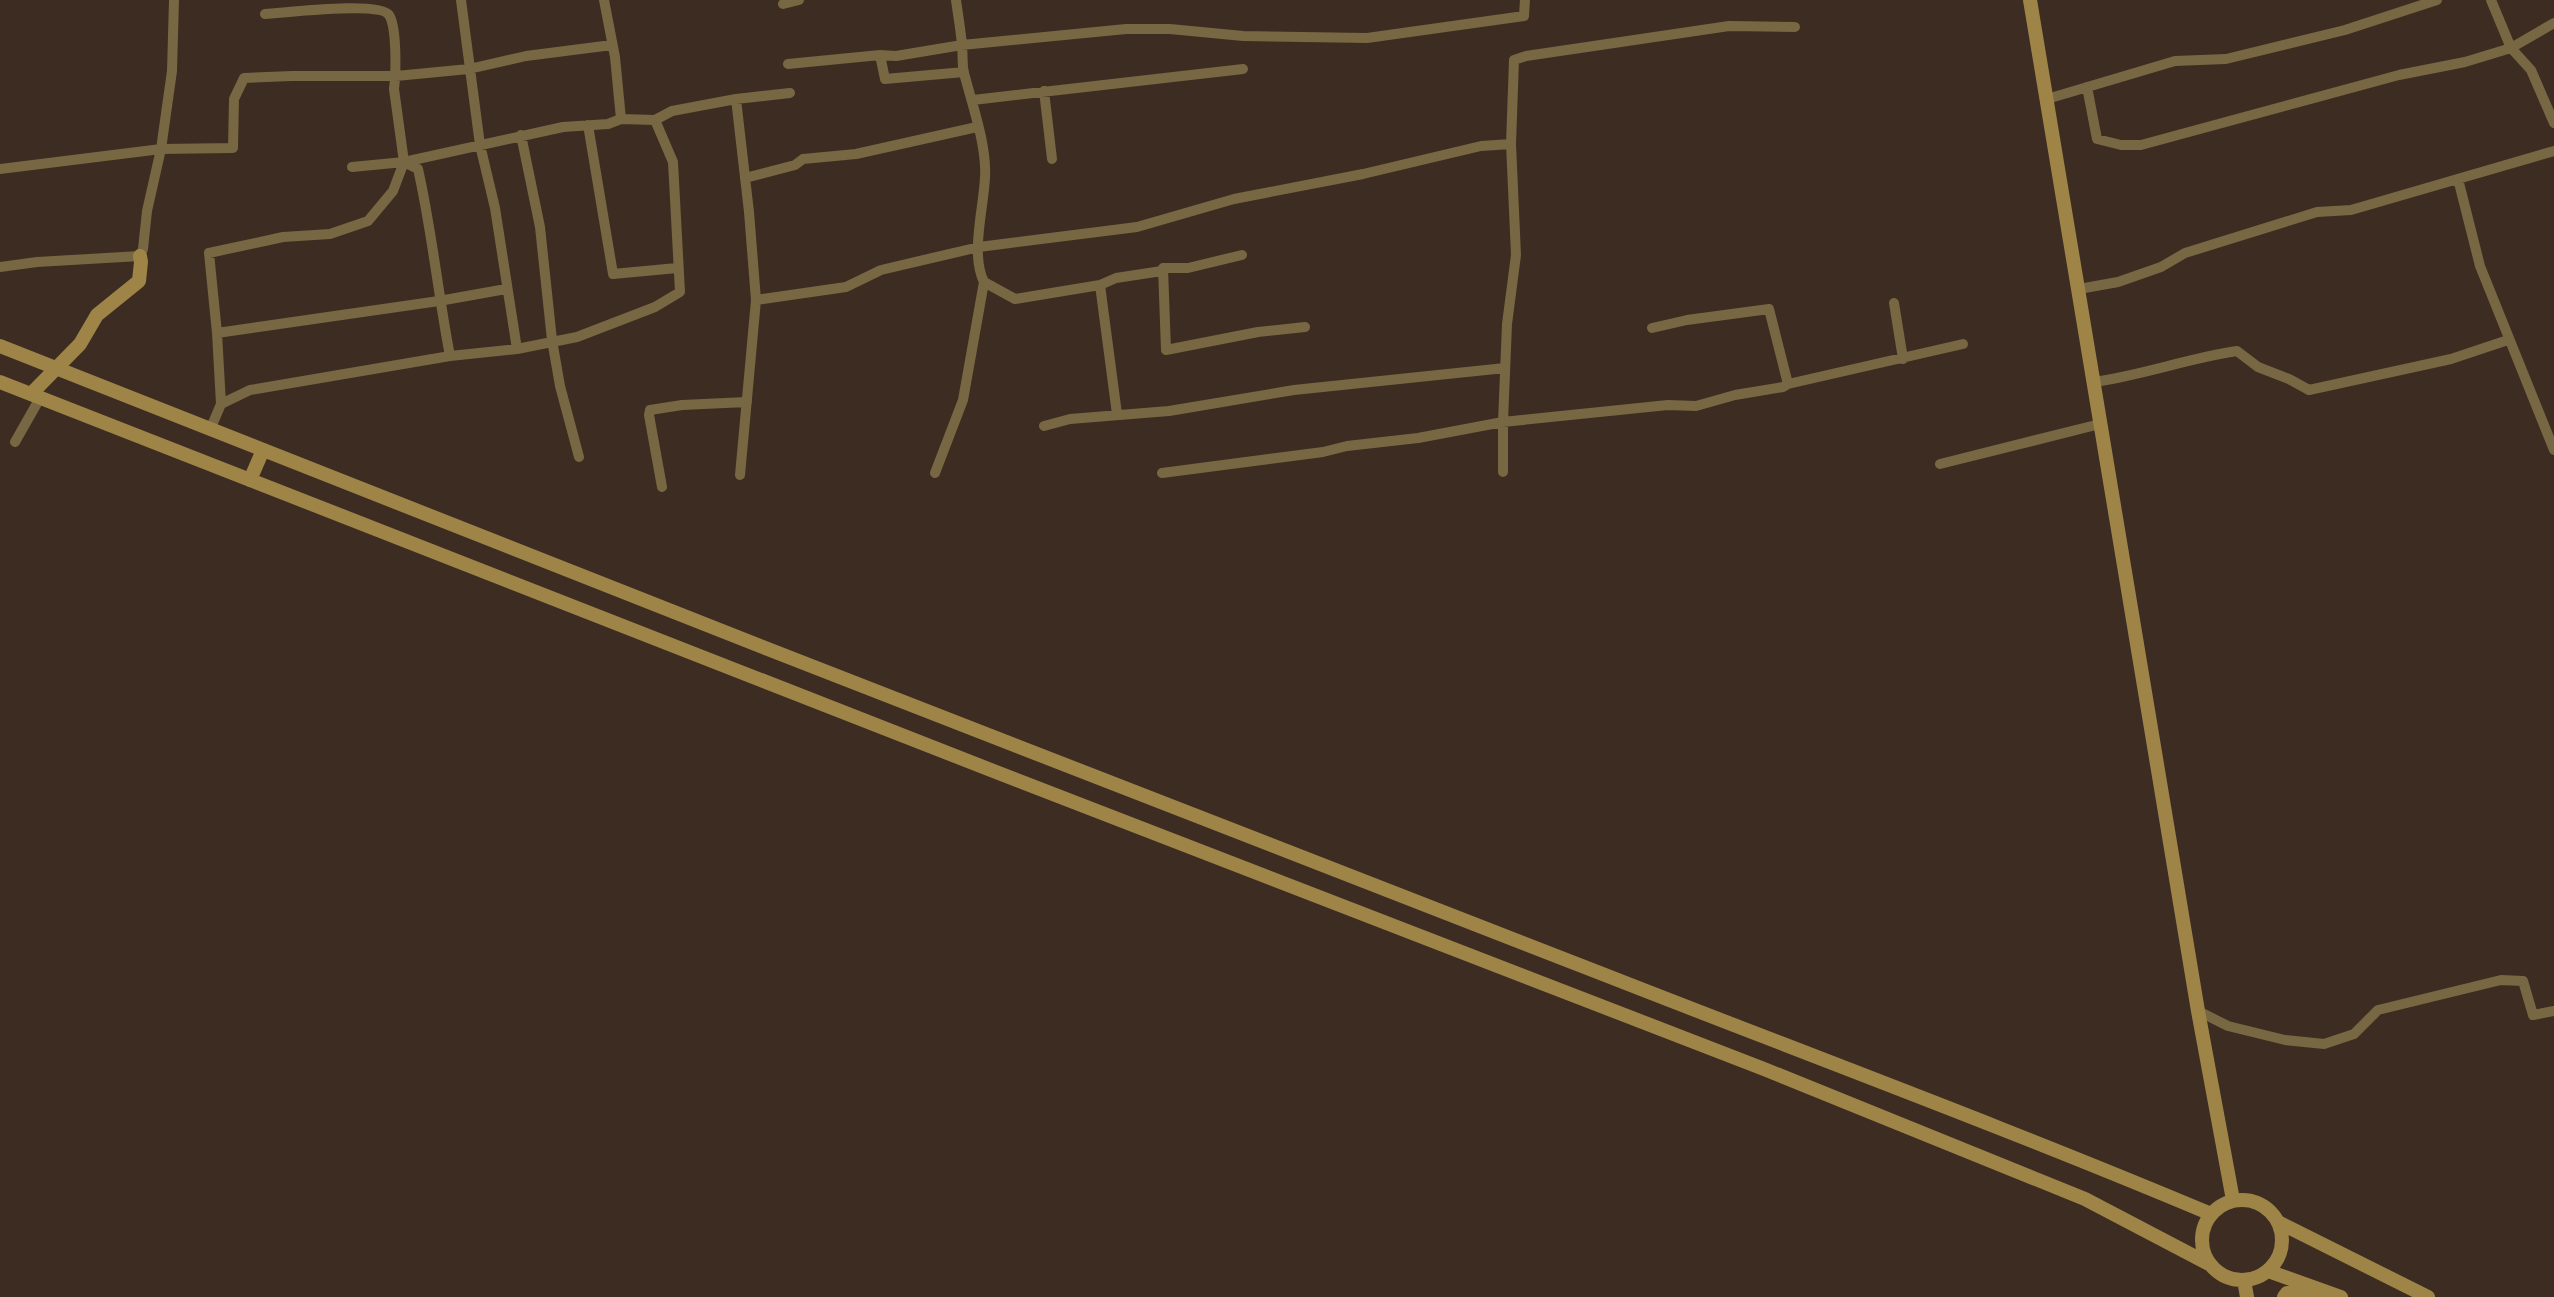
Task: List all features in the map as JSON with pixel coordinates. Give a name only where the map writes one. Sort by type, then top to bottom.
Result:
[{"type":"street","points":[[15,442],[36,396],[56,369],[80,344],[97,315],[139,281],[140,256],[143,249],[147,211],[161,149],[172,71],[174,0]]},
{"type":"street","points":[[461,0],[480,145],[495,208],[517,349]]},
{"type":"street","points":[[604,0],[615,57],[621,119]]},
{"type":"street","points":[[783,4],[799,0]]},
{"type":"street","points":[[935,473],[963,400],[984,282],[980,273],[978,237],[986,178],[985,158],[977,127],[974,100],[964,72],[956,0]]},
{"type":"street","points":[[788,64],[880,55],[896,56],[962,45],[1126,29],[1170,29],[1243,36],[1367,38],[1524,16],[1525,0]]},
{"type":"street","points":[[2031,0],[2198,1011],[2233,1200]]},
{"type":"street","points":[[2048,99],[2175,61],[2226,59],[2324,35],[2437,0]]},
{"type":"street","points":[[2491,0],[2511,48],[2531,70],[2550,101],[2554,123]]},
{"type":"street","points":[[210,430],[221,404],[217,333],[208,253],[283,237],[330,234],[368,221],[393,191],[404,162],[394,89],[396,76],[393,27],[390,16],[385,11],[364,8],[265,14]]},
{"type":"street","points":[[2087,87],[2097,139],[2121,145],[2141,145],[2398,75],[2465,62],[2511,48],[2554,23]]},
{"type":"street","points":[[1503,472],[1507,324],[1515,255],[1511,144],[1514,60],[1526,56],[1729,26],[1795,27]]},
{"type":"street","points":[[0,169],[161,149],[233,148],[234,99],[244,78],[396,76],[469,69],[526,56],[612,45]]},
{"type":"street","points":[[880,55],[885,79],[964,72]]},
{"type":"street","points":[[974,100],[1243,69]]},
{"type":"street","points":[[1044,91],[1052,159]]},
{"type":"street","points":[[352,167],[404,162],[563,127],[608,124],[621,119],[655,120],[672,111],[736,99],[789,93]]},
{"type":"street","points":[[736,99],[756,300],[740,475]]},
{"type":"street","points":[[221,404],[250,390],[450,356],[517,349],[552,340],[577,337],[655,306],[680,292],[673,162],[655,120]]},
{"type":"street","points":[[588,125],[613,274],[677,268]]},
{"type":"street","points":[[745,178],[795,165],[803,159],[856,154],[977,127]]},
{"type":"street","points":[[521,135],[540,227],[552,340],[560,386],[579,457]]},
{"type":"street","points":[[756,300],[846,287],[881,270],[980,247],[1137,227],[1234,199],[1363,174],[1481,146],[1511,144]]},
{"type":"street","points":[[2079,289],[2118,282],[2162,267],[2185,253],[2317,212],[2351,210],[2554,151]]},
{"type":"street","points":[[404,162],[418,169],[429,216],[439,301],[450,356]]},
{"type":"street","points":[[2458,179],[2480,266],[2554,450]]},
{"type":"street","points":[[984,282],[1015,299],[1100,285],[1116,278],[1162,271],[1163,268],[1188,268],[1242,255]]},
{"type":"street","points":[[0,267],[37,262],[140,256]]},
{"type":"street","points":[[1162,271],[1166,350],[1258,332],[1305,327]]},
{"type":"street","points":[[1100,285],[1117,414]]},
{"type":"street","points":[[217,333],[507,289]]},
{"type":"street","points":[[1894,303],[1903,359]]},
{"type":"street","points":[[1652,328],[1687,320],[1770,309],[1788,384]]},
{"type":"street","points":[[2094,382],[2132,377],[2214,354],[2237,351],[2258,367],[2289,378],[2309,390],[2451,359],[2508,340]]},
{"type":"street","points":[[1162,473],[1418,438],[1503,422],[1668,405],[1696,406],[1735,395],[1783,387],[1963,344]]},
{"type":"street","points":[[0,346],[1603,974],[1891,1084],[2211,1214]]},
{"type":"street","points":[[1044,426],[1070,419],[1169,411],[1294,390],[1505,368]]},
{"type":"street","points":[[0,382],[1764,1069],[2085,1199],[2209,1264],[2219,1273],[2231,1279],[2244,1280],[2257,1277],[2277,1260],[2282,1248],[2282,1235],[2271,1211],[2260,1203],[2247,1200],[2233,1200],[2221,1205],[2211,1214],[2204,1226],[2201,1239],[2203,1252],[2209,1264]]},
{"type":"street","points":[[662,487],[650,410],[682,405],[747,402]]},
{"type":"street","points":[[1940,464],[2100,424]]},
{"type":"street","points":[[250,480],[263,450]]},
{"type":"street","points":[[2198,1011],[2228,1026],[2285,1040],[2324,1044],[2354,1034],[2378,1010],[2502,980],[2523,981],[2532,1015],[2554,1011]]},
{"type":"street","points":[[2278,1222],[2428,1297]]},
{"type":"street","points":[[2268,1270],[2341,1297]]},
{"type":"street","points":[[2244,1280],[2247,1297]]},
{"type":"street","points":[[2284,1297],[2287,1293],[2322,1290]]}]
